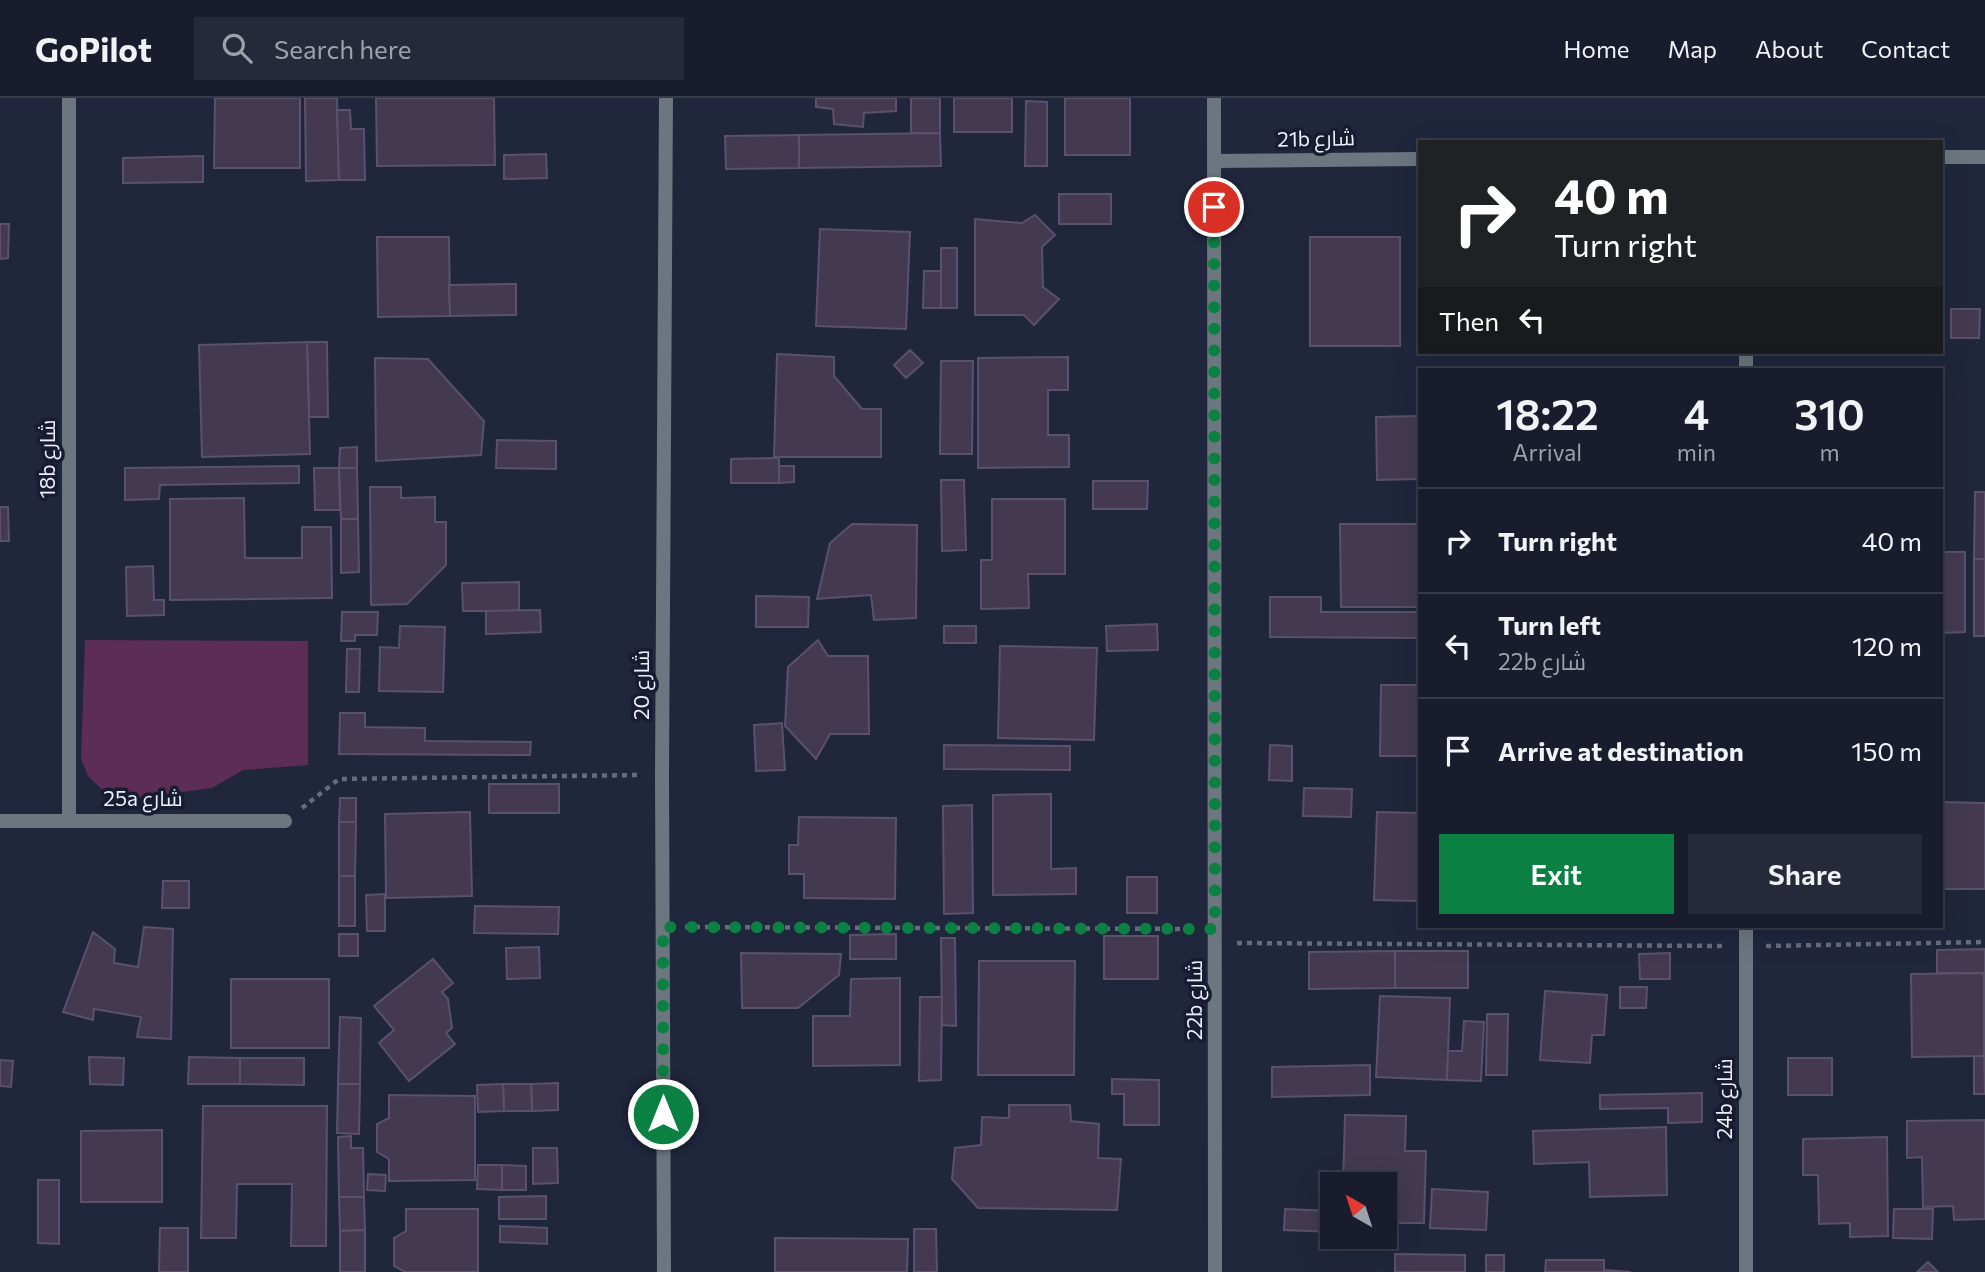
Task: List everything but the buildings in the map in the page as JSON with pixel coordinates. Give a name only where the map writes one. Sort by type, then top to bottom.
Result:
[{"type":"street","name":"18b شارع","points":[[69,98],[69,820]]},
{"type":"street","name":"شارع 20","points":[[664,1272],[662,775],[666,98]]},
{"type":"street","name":"22b شارع","points":[[1214,98],[1215,1272]]},
{"type":"street","points":[[1943,157],[1985,157]]},
{"type":"street","name":"21b شارع","points":[[1214,161],[1418,159]]},
{"type":"street","name":"25a شارع","points":[[0,821],[285,821]]},
{"type":"street","name":"24b شارع","points":[[1746,928],[1746,1272]]},
{"type":"path","points":[[285,821],[339,779],[662,775]]},
{"type":"path","points":[[663,927],[1746,946],[1985,942]]},
{"type":"shaded area","points":[[85,640],[308,641],[308,765],[243,770],[212,788],[114,801],[88,776],[81,759]]},
{"type":"route","points":[[663,1114],[663,927],[1215,929],[1214,207]]}]
